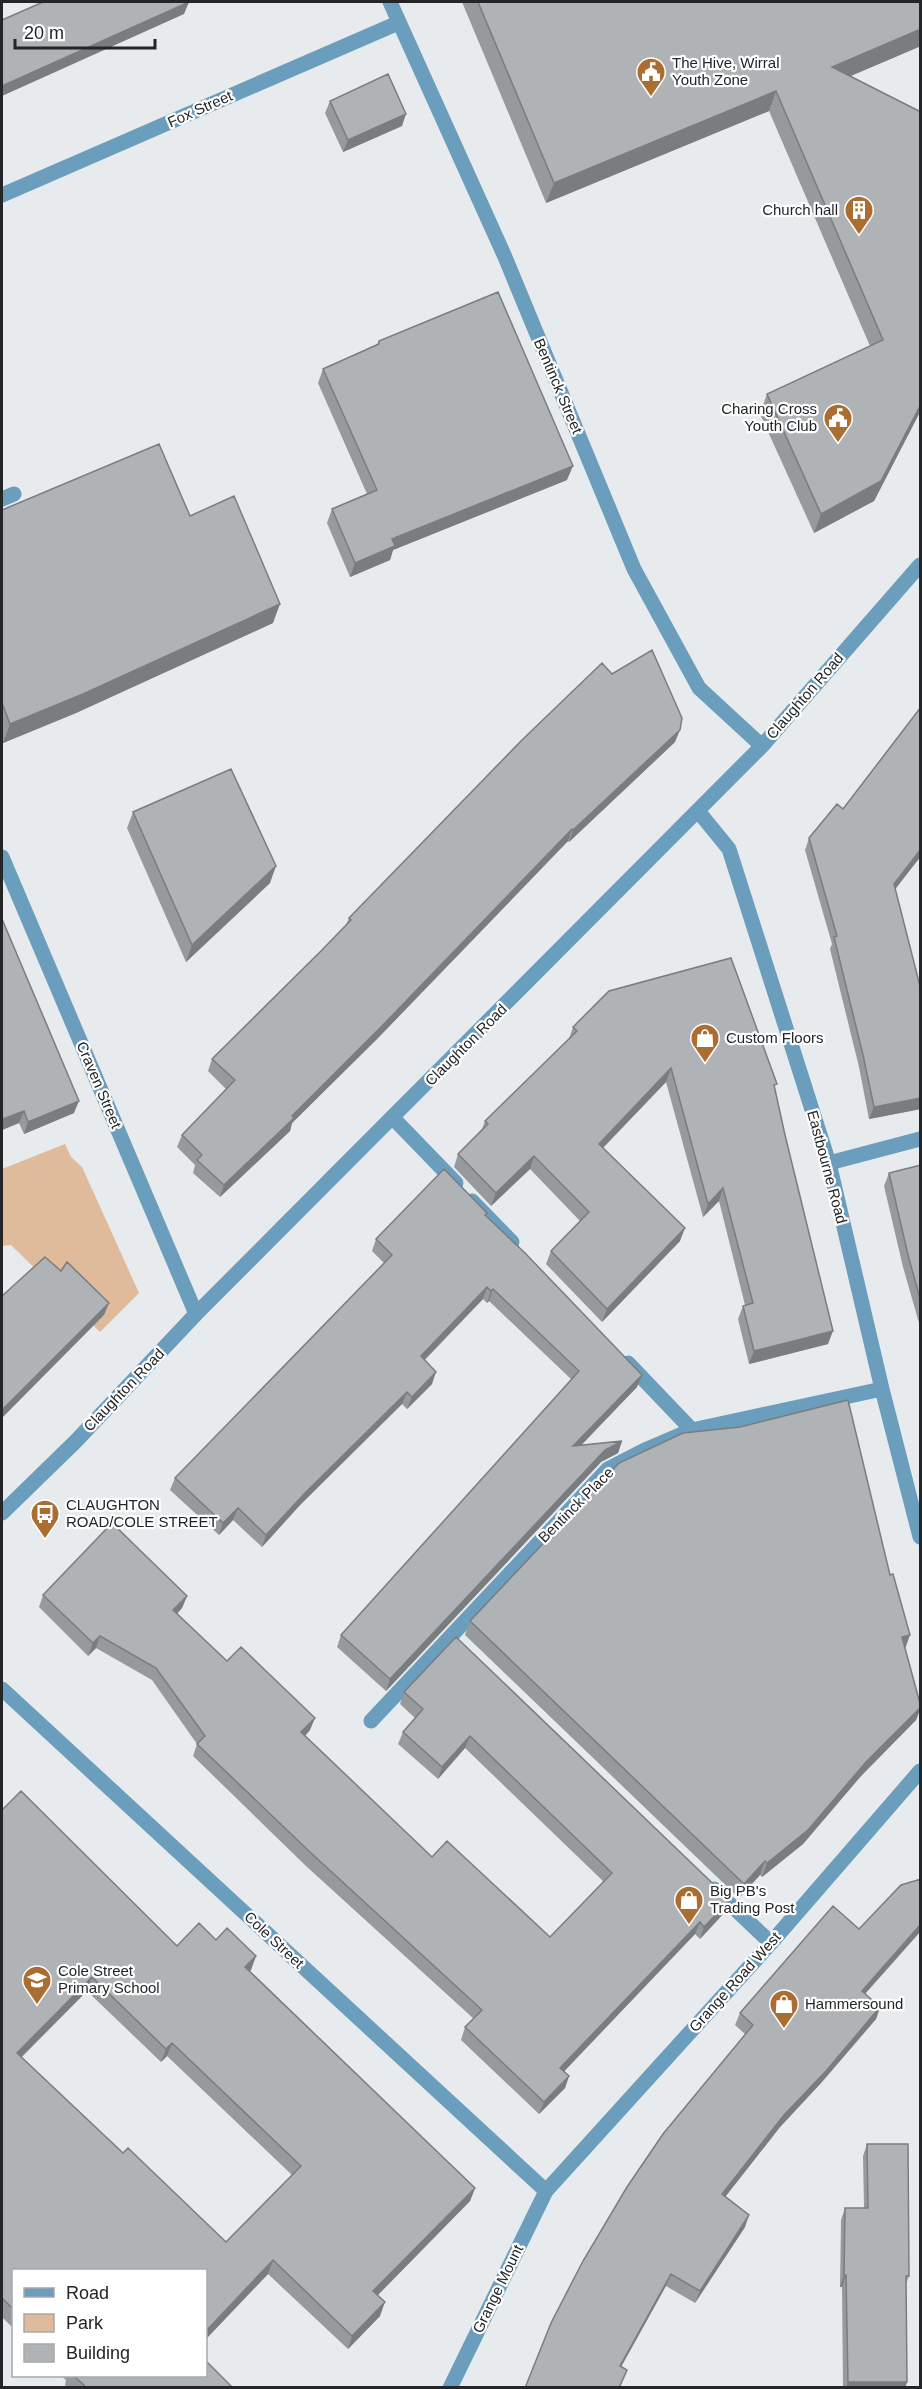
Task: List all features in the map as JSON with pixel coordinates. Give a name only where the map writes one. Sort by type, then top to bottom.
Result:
[{"type":"street","name":"Bentinck Street","points":[[390,2],[505,257],[634,569],[699,688],[762,746]]},
{"type":"street","name":"Fox Street","points":[[2,195],[398,23]]},
{"type":"street","name":"Claughton Road","points":[[2,1514],[76,1441],[196,1314],[762,746],[921,566]]},
{"type":"street","name":"Eastbourne Road","points":[[698,811],[729,849],[829,1163],[882,1389],[921,1537]]},
{"type":"street","name":"Craven Street","points":[[2,856],[196,1314]]},
{"type":"street","points":[[393,1118],[520,1250]]},
{"type":"street","points":[[829,1163],[921,1139]]},
{"type":"street","points":[[618,1353],[692,1431]]},
{"type":"street","name":"Bentinck Place","points":[[371,1721],[455,1639],[608,1469],[645,1450],[692,1431],[882,1389]]},
{"type":"street","name":"Cole Street","points":[[2,1689],[546,2191]]},
{"type":"street","name":"Grange Road West","points":[[546,2191],[771,1943],[921,1771]]},
{"type":"street","points":[[703,1878],[771,1943]]},
{"type":"street","name":"Grange Mount","points":[[450,2388],[546,2191]]},
{"type":"green space","points":[[65,1144],[71,1157],[82,1167],[139,1293],[100,1332],[11,1245],[2,1246],[2,1169]]},
{"type":"building","points":[[43,2],[189,2],[2,86],[2,20]]},
{"type":"building","points":[[478,2],[921,2],[921,29],[832,67],[921,112],[921,404],[881,481],[821,514],[767,394],[883,340],[776,91],[554,183]]},
{"type":"building","points":[[388,74],[406,114],[348,140],[330,101]]},
{"type":"building","points":[[498,292],[573,466],[392,539],[395,546],[355,563],[332,509],[377,490],[323,369],[379,344],[379,341]]},
{"type":"building","points":[[159,444],[190,516],[234,496],[280,604],[83,694],[10,724],[2,703],[2,510]]},
{"type":"building","points":[[652,650],[682,718],[680,730],[572,829],[292,1116],[294,1118],[224,1185],[197,1160],[202,1155],[182,1135],[235,1080],[212,1059],[321,951],[351,920],[349,918],[522,740],[602,663],[612,674]]},
{"type":"building","points":[[921,707],[921,849],[894,884],[921,990],[921,1098],[874,1107],[834,937],[837,936],[809,838],[837,804],[843,809]]},
{"type":"building","points":[[231,769],[276,866],[192,945],[133,812]]},
{"type":"building","points":[[2,919],[79,1101],[28,1122],[24,1111],[3,1119],[2,1116]]},
{"type":"building","points":[[731,958],[777,1084],[774,1085],[785,1135],[833,1331],[754,1351],[743,1306],[753,1303],[723,1188],[708,1204],[671,1068],[599,1144],[685,1228],[607,1309],[551,1251],[589,1212],[534,1156],[496,1193],[458,1154],[488,1124],[485,1121],[577,1031],[573,1027],[609,991]]},
{"type":"building","points":[[921,1165],[921,1302],[889,1173]]},
{"type":"building","points":[[444,1169],[487,1213],[485,1215],[525,1253],[642,1375],[573,1446],[622,1441],[605,1450],[390,1679],[341,1635],[579,1371],[493,1289],[491,1291],[487,1287],[421,1356],[436,1372],[412,1397],[407,1392],[266,1535],[238,1508],[223,1523],[175,1478],[392,1255],[376,1239]]},
{"type":"building","points":[[45,1257],[61,1271],[67,1262],[109,1303],[2,1410],[2,1296]]},
{"type":"building","points":[[848,1400],[890,1575],[893,1574],[910,1635],[902,1637],[921,1707],[866,1762],[808,1830],[767,1863],[765,1861],[744,1884],[470,1621],[619,1463],[683,1433],[740,1427]]},
{"type":"building","points":[[112,1523],[187,1596],[173,1610],[227,1661],[241,1647],[315,1718],[301,1732],[432,1857],[447,1841],[550,1937],[612,1873],[470,1736],[442,1767],[403,1732],[423,1709],[404,1692],[456,1637],[730,1900],[704,1927],[700,1922],[560,2068],[569,2076],[544,2102],[465,2027],[482,2010],[311,1853],[197,1744],[205,1736],[156,1668],[100,1636],[93,1643],[43,1595]]},
{"type":"building","points":[[21,1791],[177,1946],[199,1923],[216,1940],[227,1928],[256,1956],[245,1967],[475,2188],[373,2291],[385,2302],[352,2336],[273,2260],[207,2330],[207,2269],[12,2269],[12,2308],[2,2298],[2,1810]],"holes":[[[92,1977],[166,2049],[172,2043],[301,2166],[226,2242],[128,2148],[123,2153],[17,2053]]]},
{"type":"building","points":[[921,1879],[921,1924],[862,1991],[880,2007],[826,2071],[784,2115],[722,2194],[749,2215],[700,2291],[671,2274],[620,2366],[627,2370],[619,2388],[525,2388],[551,2323],[583,2261],[627,2187],[663,2134],[753,2025],[740,2013],[833,1906],[859,1929],[901,1885]]},
{"type":"building","points":[[867,2144],[908,2144],[907,2382],[848,2382],[846,2275],[844,2275],[845,2208],[868,2208]]},
{"type":"building","points":[[207,2362],[233,2388],[87,2388],[75,2377],[207,2377]]},
{"type":"place","name":"The Hive, Wirral Youth Zone","points":[[651,98]]},
{"type":"place","name":"Church hall","points":[[859,236]]},
{"type":"place","name":"Charing Cross Youth Club","points":[[838,444]]},
{"type":"place","name":"Custom Floors","points":[[705,1064]]},
{"type":"place","name":"CLAUGHTON ROAD/COLE STREET","points":[[45,1540]]},
{"type":"place","name":"Big PB's Trading Post","points":[[689,1926]]},
{"type":"place","name":"Cole Street Primary School","points":[[37,2006]]},
{"type":"place","name":"Hammersound","points":[[784,2030]]}]
